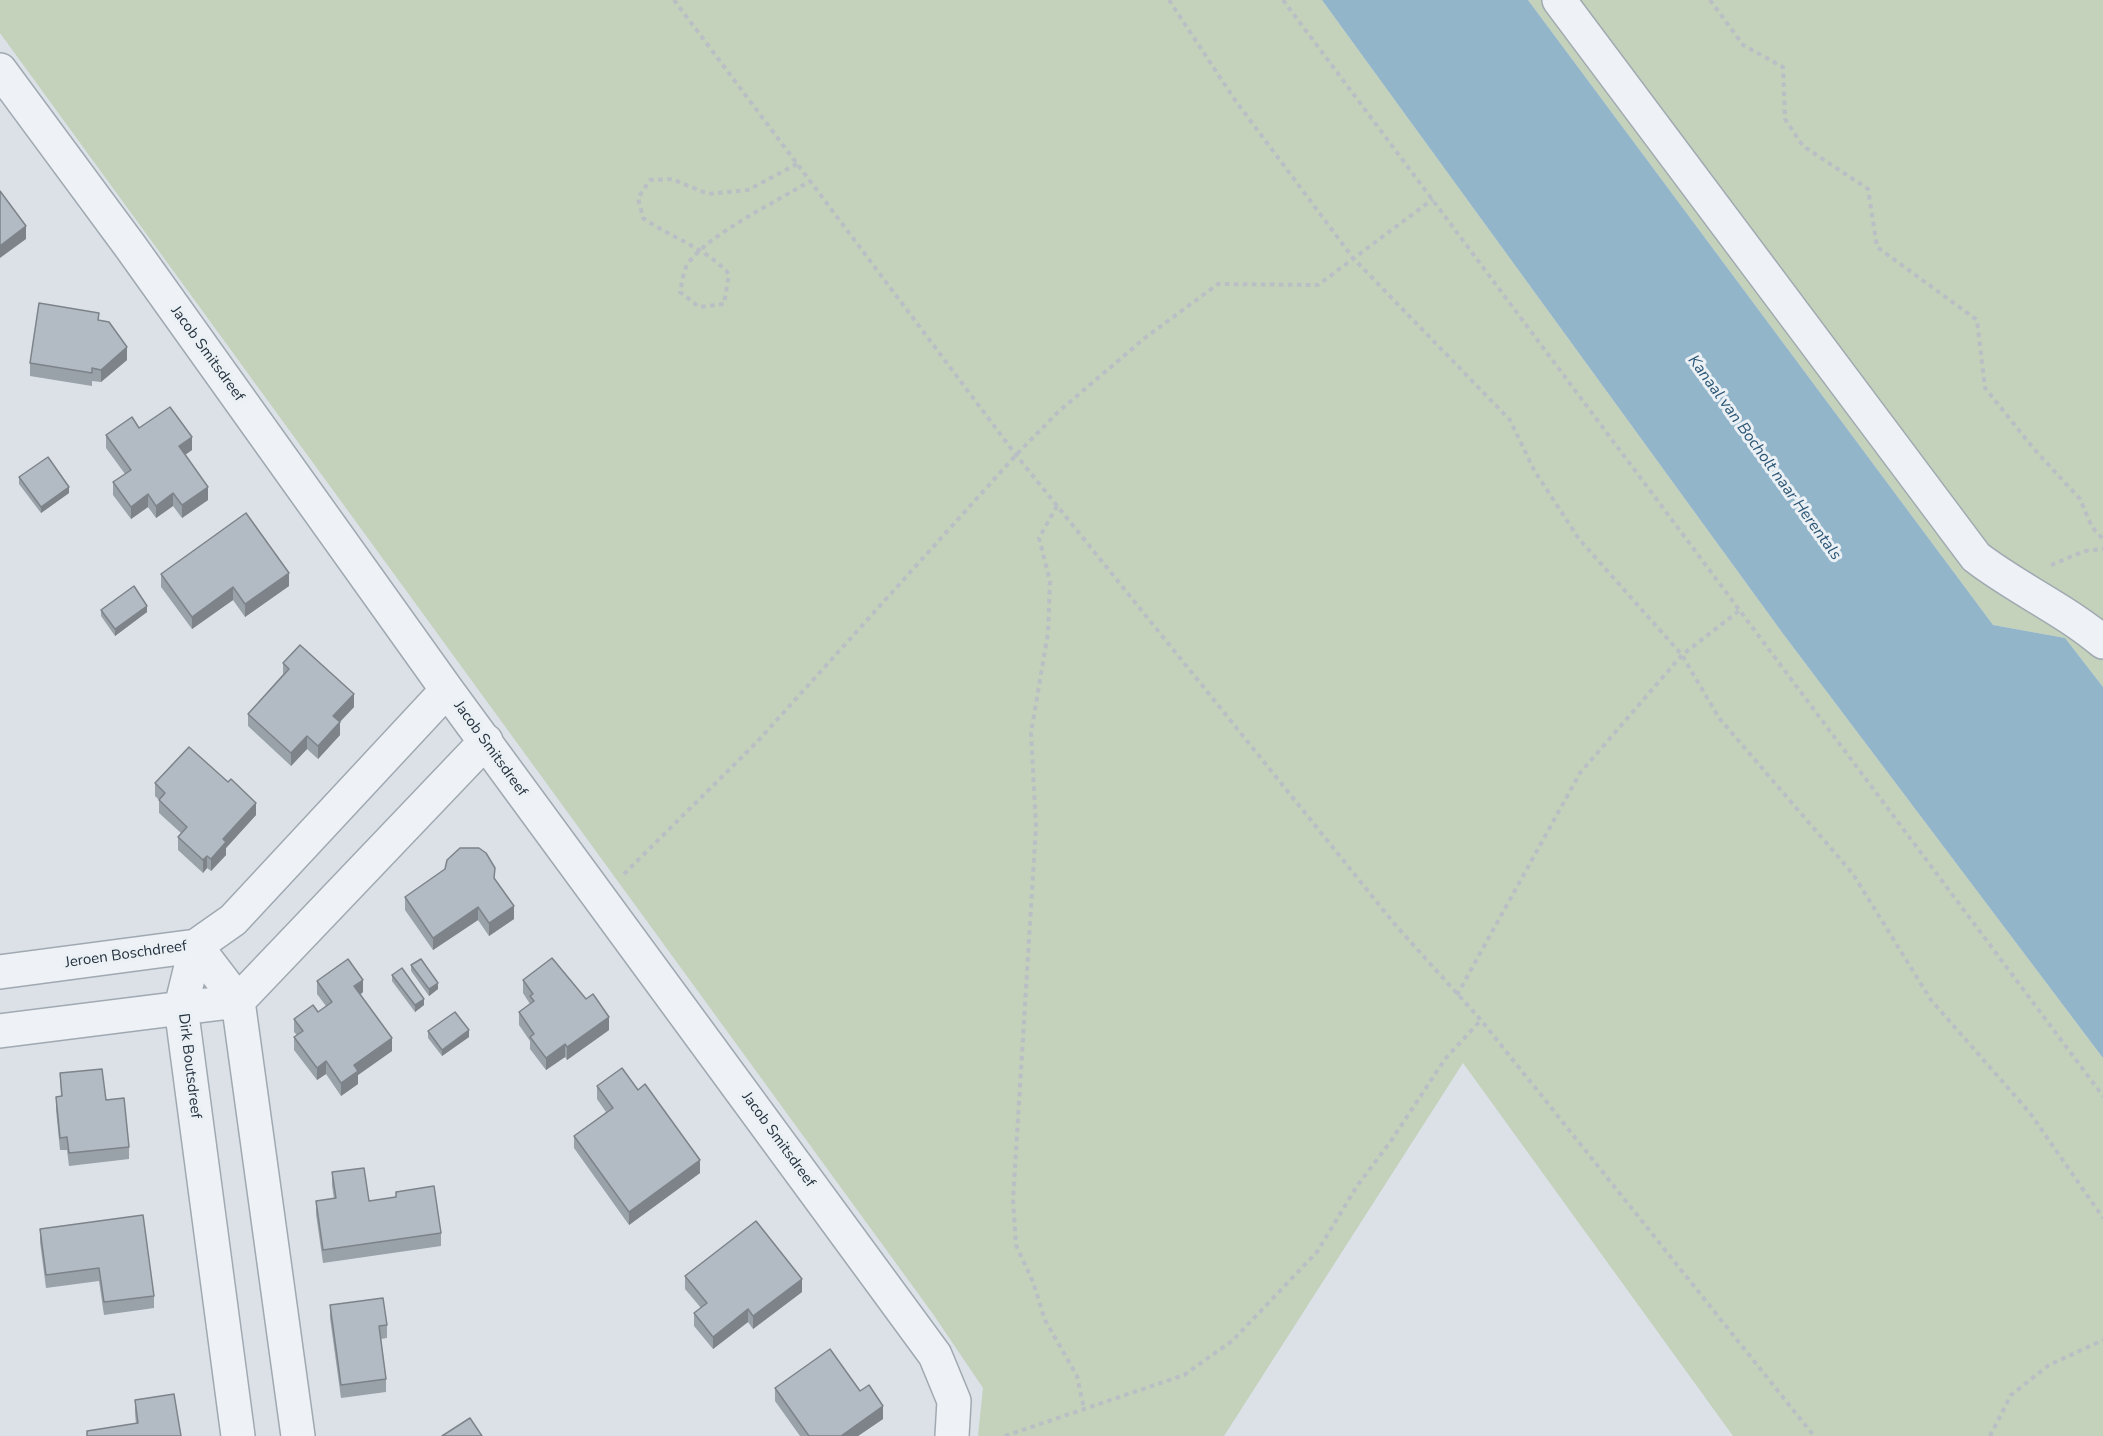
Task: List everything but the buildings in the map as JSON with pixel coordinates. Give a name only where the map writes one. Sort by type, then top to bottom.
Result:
[{"type":"street","points":[[1559,0],[1976,557],[2001,576],[2088,629],[2103,642]]},
{"type":"street","name":"Jacob Smitsdreef","points":[[0,70],[130,246],[447,690],[935,1355],[954,1401],[951,1436]]},
{"type":"street","points":[[196,946],[233,920],[447,690]]},
{"type":"street","points":[[0,1031],[238,1000],[486,741]]},
{"type":"street","name":"Jeroen Boschdreef","points":[[0,972],[196,946],[238,1000]]},
{"type":"street","name":"Dirk Boutsdreef","points":[[196,946],[181,1007],[238,1436]]},
{"type":"street","points":[[238,1000],[298,1436]]},
{"type":"path","points":[[674,0],[1016,455],[1376,902],[1481,1020],[1815,1436]]},
{"type":"path","points":[[1169,0],[1234,100],[1353,258],[1510,420],[1534,471],[1579,539],[1682,655],[1719,718],[1853,874],[1931,1000],[2030,1113],[2103,1218]]},
{"type":"path","points":[[1283,0],[2103,1096]]},
{"type":"path","points":[[1710,0],[1743,45],[1783,67],[1785,119],[1803,146],[1868,189],[1877,247],[1977,320],[1985,388],[2034,449],[2080,499],[2092,527],[2103,539]]},
{"type":"path","points":[[797,164],[748,190],[708,194],[672,179],[650,180],[638,198],[643,218],[661,231],[700,250],[715,258],[729,274],[724,304],[699,307],[680,292],[686,267],[700,250],[721,233],[810,181]]},
{"type":"path","points":[[600,898],[757,742],[1016,455],[1058,412],[1146,337],[1218,284],[1318,285],[1433,199]]},
{"type":"path","points":[[1058,506],[1040,538],[1050,581],[1048,633],[1031,733],[1036,826],[1013,1200],[1016,1245],[1034,1282],[1045,1320],[1077,1376],[1084,1410]]},
{"type":"path","points":[[1458,995],[1580,773],[1682,655],[1740,610]]},
{"type":"path","points":[[1005,1436],[1184,1375],[1232,1341],[1317,1252],[1357,1186],[1391,1141],[1445,1059],[1481,1020]]},
{"type":"path","points":[[1990,1436],[2011,1395],[2049,1365],[2103,1340]]},
{"type":"green space","points":[[0,0],[1322,0],[1784,635],[2103,1058],[2103,1436],[1733,1436],[1463,1063],[1224,1436],[978,1436],[983,1388],[933,1314],[0,33]]},
{"type":"green space","points":[[1528,0],[1548,0],[1936,513],[2103,657],[2103,687],[2065,638],[1993,625]]},
{"type":"green space","points":[[1571,0],[2103,0],[2103,632],[1999,566]]},
{"type":"water","name":"Kanaal van Bocholt naar Herentals","points":[[1322,0],[1528,0],[1993,625],[2065,638],[2103,687],[2103,1058],[1784,635]]}]
